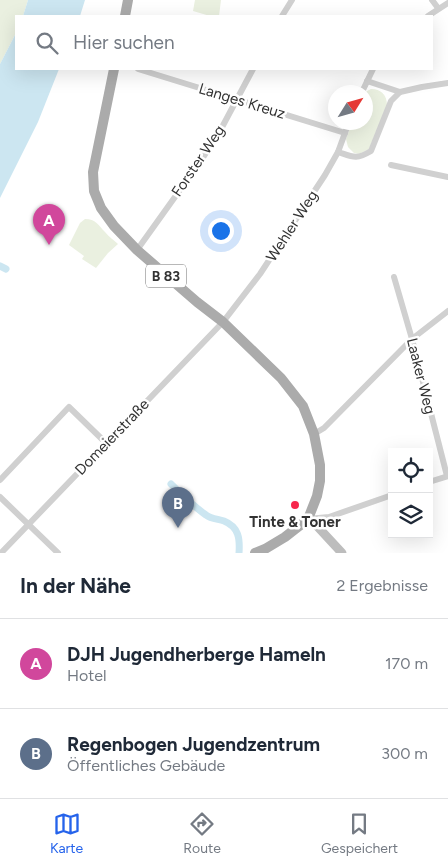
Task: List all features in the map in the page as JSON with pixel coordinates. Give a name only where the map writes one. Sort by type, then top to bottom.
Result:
[{"type":"main road","points":[[125,15],[128,0]]},
{"type":"main road","name":"B 83","points":[[114,70],[93,172],[94,191],[100,208],[137,250],[223,322],[281,378],[296,396],[306,412],[314,434],[320,465],[320,481],[317,496],[308,519]]},
{"type":"main road","points":[[255,553],[270,550],[308,519],[342,553]]},
{"type":"street","points":[[283,15],[292,0]]},
{"type":"street","points":[[432,0],[438,8]]},
{"type":"street","points":[[429,15],[448,3]]},
{"type":"street","name":"Langes Kreuz","points":[[141,70],[345,132]]},
{"type":"street","name":"Forster Weg","points":[[137,250],[220,131],[252,70]]},
{"type":"street","points":[[365,85],[372,70]]},
{"type":"street","points":[[366,81],[400,92],[448,83]]},
{"type":"street","points":[[338,152],[355,158],[364,156],[371,151],[391,101],[400,92]]},
{"type":"street","name":"Wehler Weg","points":[[223,322],[264,269],[325,175],[338,152],[345,132]]},
{"type":"street","points":[[391,165],[448,177]]},
{"type":"street","name":"Laaker Weg","points":[[394,277],[447,476]]},
{"type":"street","points":[[314,434],[324,428],[412,339],[448,311]]},
{"type":"street","name":"Domeierstraße","points":[[1,553],[223,322]]},
{"type":"street","points":[[0,480],[69,407],[106,442]]},
{"type":"street","points":[[433,481],[447,476]]},
{"type":"street","points":[[308,519],[329,517],[388,496]]},
{"type":"street","points":[[0,497],[58,553]]},
{"type":"green space","points":[[0,0],[28,0],[23,15],[15,15],[15,35],[0,64]]},
{"type":"green space","points":[[195,0],[221,0],[219,15],[207,15],[193,11]]},
{"type":"green space","points":[[373,89],[383,93],[387,105],[369,149],[359,154],[354,153],[348,147],[346,139],[349,130],[373,130]]},
{"type":"green space","points":[[85,219],[96,223],[118,244],[96,268],[82,259],[84,256],[69,245],[80,223]]},
{"type":"water","points":[[28,0],[85,0],[80,15],[23,15]]},
{"type":"water","points":[[15,35],[15,70],[59,70],[38,122],[0,198],[0,64]]},
{"type":"waterway","points":[[0,266],[6,269]]},
{"type":"waterway","points":[[171,484],[206,515],[224,521],[236,530],[239,538],[239,553]]},
{"type":"place","name":"DJH Jugendherberge Hameln","points":[[49,245]]},
{"type":"place","name":"Tinte & Toner","points":[[295,505]]},
{"type":"place","name":"Regenbogen Jugendzentrum","points":[[178,528]]}]
